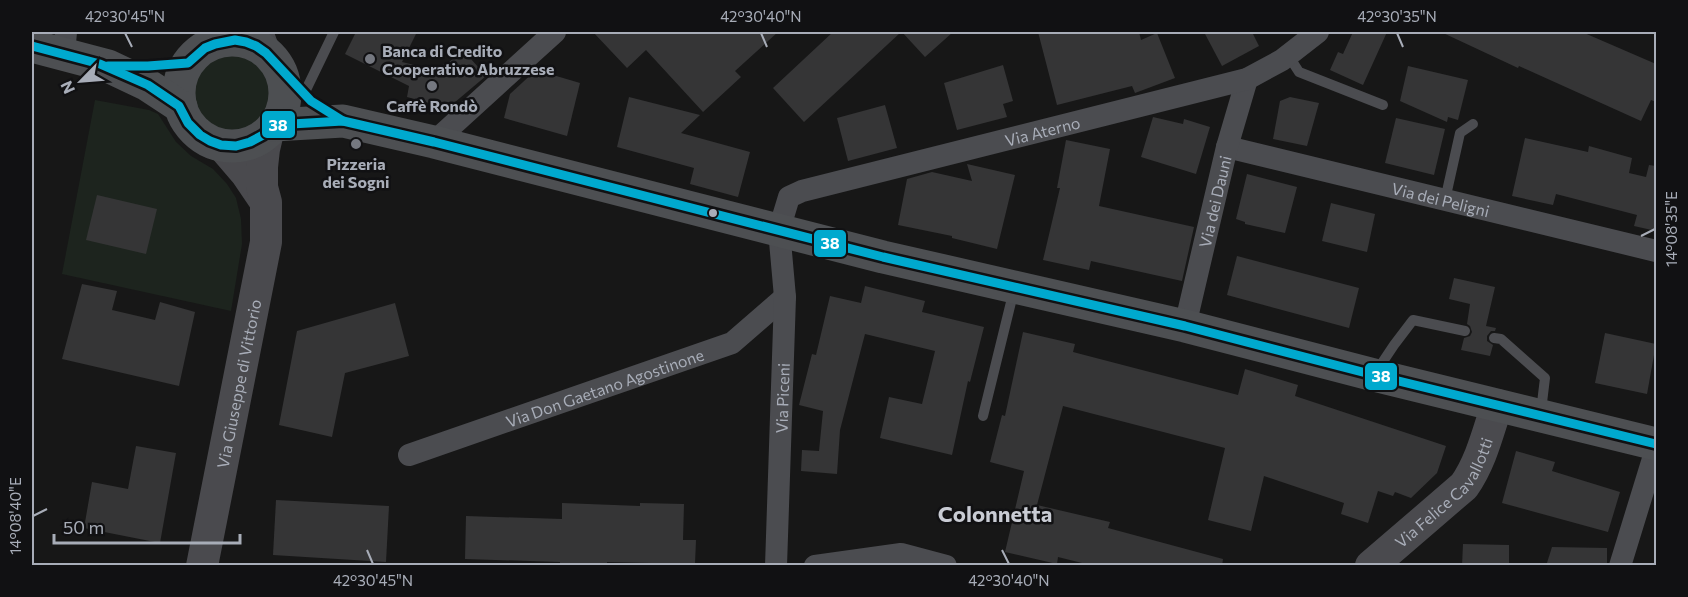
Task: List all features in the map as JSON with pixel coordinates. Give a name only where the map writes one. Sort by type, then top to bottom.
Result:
[{"type":"main road","points":[[266,49],[283,80],[285,96],[282,111],[271,129],[254,141],[238,146],[222,145],[196,132],[186,120],[180,107],[178,92],[181,77],[188,63],[217,37],[248,42],[266,49],[307,98],[343,121]]},
{"type":"main road","points":[[32,46],[65,43],[146,84],[180,107]]},
{"type":"main road","points":[[108,66],[188,63]]},
{"type":"main road","points":[[271,129],[343,121],[434,142],[883,257],[1185,326],[1656,444]]},
{"type":"street","points":[[434,142],[555,32]]},
{"type":"street","name":"Via Aterno","points":[[779,230],[789,197],[802,191],[1247,79],[1288,56],[1318,32]]},
{"type":"street","name":"Via dei Dauni","points":[[1185,326],[1227,147],[1247,79]]},
{"type":"street","name":"Via Giuseppe di Vittorio","points":[[202,566],[266,242],[266,202],[262,187],[262,167],[271,129]]},
{"type":"street","points":[[222,145],[246,173],[266,202]]},
{"type":"street","name":"Via dei Peligni","points":[[1227,147],[1656,251]]},
{"type":"street","name":"Via Piceni","points":[[776,566],[785,297],[779,230]]},
{"type":"street","name":"Via Don Gaetano Agostinone","points":[[410,455],[732,343],[785,297]]},
{"type":"street","name":"Via Felice Cavallotti","points":[[1371,566],[1464,486],[1481,454],[1497,405]]},
{"type":"street","points":[[1620,566],[1656,449]]},
{"type":"street","points":[[814,566],[901,554],[946,566]]},
{"type":"lane","points":[[304,94],[334,32]]},
{"type":"lane","points":[[1288,56],[1299,72],[1383,105]]},
{"type":"lane","points":[[1445,200],[1460,133],[1473,124]]},
{"type":"lane","points":[[983,416],[1015,287]]},
{"type":"lane","points":[[1374,375],[1413,320],[1465,331]]},
{"type":"lane","points":[[1494,338],[1501,339],[1545,378],[1541,416]]},
{"type":"shaded area","points":[[232,56],[253,62],[263,72],[269,93],[263,114],[253,124],[232,130],[211,124],[201,114],[195,93],[201,72],[211,62]]},
{"type":"shaded area","points":[[95,100],[149,110],[158,114],[176,142],[191,156],[213,169],[227,184],[236,198],[241,219],[242,244],[231,311],[62,274]]},
{"type":"building","points":[[356,32],[417,32],[402,62],[431,69],[448,63],[463,50],[486,76],[448,108],[407,97],[409,86],[345,54]]},
{"type":"building","points":[[593,32],[778,32],[735,71],[741,77],[703,112],[646,50],[627,68]]},
{"type":"building","points":[[833,32],[901,32],[804,122],[773,88]]},
{"type":"building","points":[[902,32],[953,32],[925,57]]},
{"type":"building","points":[[1038,32],[1139,32],[1141,40],[1157,33],[1175,78],[1135,93],[1132,86],[1057,105]]},
{"type":"building","points":[[1204,32],[1252,32],[1259,46],[1222,66]]},
{"type":"building","points":[[1353,32],[1387,32],[1363,85],[1330,70],[1338,52],[1343,54]]},
{"type":"building","points":[[1441,32],[1582,32],[1656,64],[1656,102],[1651,100],[1641,121]]},
{"type":"building","points":[[1003,65],[1013,101],[1003,104],[1007,117],[957,130],[944,83]]},
{"type":"building","points":[[1408,66],[1468,80],[1458,120],[1448,117],[1447,122],[1400,101]]},
{"type":"building","points":[[536,70],[580,83],[567,136],[504,118],[510,94]]},
{"type":"building","points":[[629,97],[700,115],[681,133],[750,152],[738,197],[690,184],[694,168],[617,147]]},
{"type":"building","points":[[1290,97],[1319,103],[1307,146],[1273,139],[1280,101]]},
{"type":"building","points":[[885,105],[897,148],[848,161],[837,118]]},
{"type":"building","points":[[1153,117],[1183,124],[1184,119],[1210,127],[1196,174],[1141,157]]},
{"type":"building","points":[[1396,118],[1445,129],[1434,175],[1385,163]]},
{"type":"building","points":[[1525,138],[1588,152],[1589,146],[1632,158],[1629,173],[1646,177],[1649,165],[1656,166],[1656,231],[1634,226],[1637,215],[1556,194],[1553,205],[1512,196]]},
{"type":"building","points":[[1066,140],[1110,149],[1099,206],[1194,227],[1182,281],[1091,261],[1089,270],[1043,260],[1060,188],[1057,188]]},
{"type":"building","points":[[967,164],[1015,175],[997,249],[952,238],[952,236],[898,225],[907,179],[932,172],[972,181]]},
{"type":"building","points":[[1247,174],[1297,187],[1285,233],[1245,224],[1236,219]]},
{"type":"building","points":[[97,195],[157,209],[146,254],[86,240]]},
{"type":"building","points":[[1331,203],[1375,214],[1367,252],[1322,241]]},
{"type":"building","points":[[1237,256],[1359,288],[1349,328],[1227,295]]},
{"type":"building","points":[[1454,278],[1495,287],[1486,326],[1496,328],[1487,336],[1487,341],[1493,345],[1490,356],[1461,350],[1464,338],[1470,336],[1472,332],[1467,324],[1470,304],[1449,299]]},
{"type":"building","points":[[82,284],[117,291],[112,310],[155,320],[160,302],[195,312],[179,386],[62,359]]},
{"type":"building","points":[[865,286],[925,301],[922,312],[984,327],[970,382],[968,381],[952,455],[880,438],[889,397],[922,404],[935,351],[865,334],[840,430],[837,474],[801,471],[802,450],[819,451],[823,411],[799,405],[812,354],[816,355],[830,296],[861,303]]},
{"type":"building","points":[[395,303],[409,356],[345,373],[332,437],[279,425],[297,331]]},
{"type":"building","points":[[1023,332],[1075,344],[1073,352],[1238,395],[1245,369],[1298,385],[1295,396],[1446,446],[1437,473],[1411,498],[1395,492],[1393,496],[1378,491],[1368,523],[1341,514],[1344,503],[1264,476],[1251,531],[1208,520],[1225,448],[1063,406],[1037,505],[1110,522],[1108,528],[1223,559],[1222,566],[1094,566],[1058,557],[1057,564],[1005,552],[1024,471],[990,462],[1002,415],[1005,416]]},
{"type":"building","points":[[1605,333],[1656,344],[1647,394],[1595,383]]},
{"type":"building","points":[[136,446],[176,453],[160,543],[84,528],[92,482],[128,489]]},
{"type":"building","points":[[1516,451],[1555,462],[1552,471],[1620,492],[1608,532],[1502,503]]},
{"type":"building","points":[[276,500],[389,506],[386,562],[273,555]]},
{"type":"building","points":[[562,503],[640,506],[640,503],[684,504],[683,540],[696,540],[695,564],[607,562],[607,566],[560,566],[560,562],[465,559],[466,516],[562,519]]},
{"type":"building","points":[[1463,544],[1509,545],[1509,566],[1462,566]]},
{"type":"building","points":[[1552,547],[1607,548],[1607,566],[1546,566]]},
{"type":"transit line","name":"38","points":[[108,66],[188,63],[205,48],[215,44],[235,40],[246,42],[266,53],[311,101],[343,121]]},
{"type":"transit line","name":"38","points":[[32,46],[100,64],[148,85],[179,106],[188,123],[200,135],[221,145],[236,146],[250,142],[263,135],[274,125],[343,121],[434,142],[883,257],[1185,326],[1656,444]]},
{"type":"place","name":"Banca di Credito Cooperativo Abruzzese","points":[[370,59]]},
{"type":"place","name":"Caffè Rondò","points":[[432,86]]},
{"type":"place","name":"Pizzeria dei Sogni","points":[[356,144]]},
{"type":"district","name":"Colonnetta","points":[[995,513]]}]
